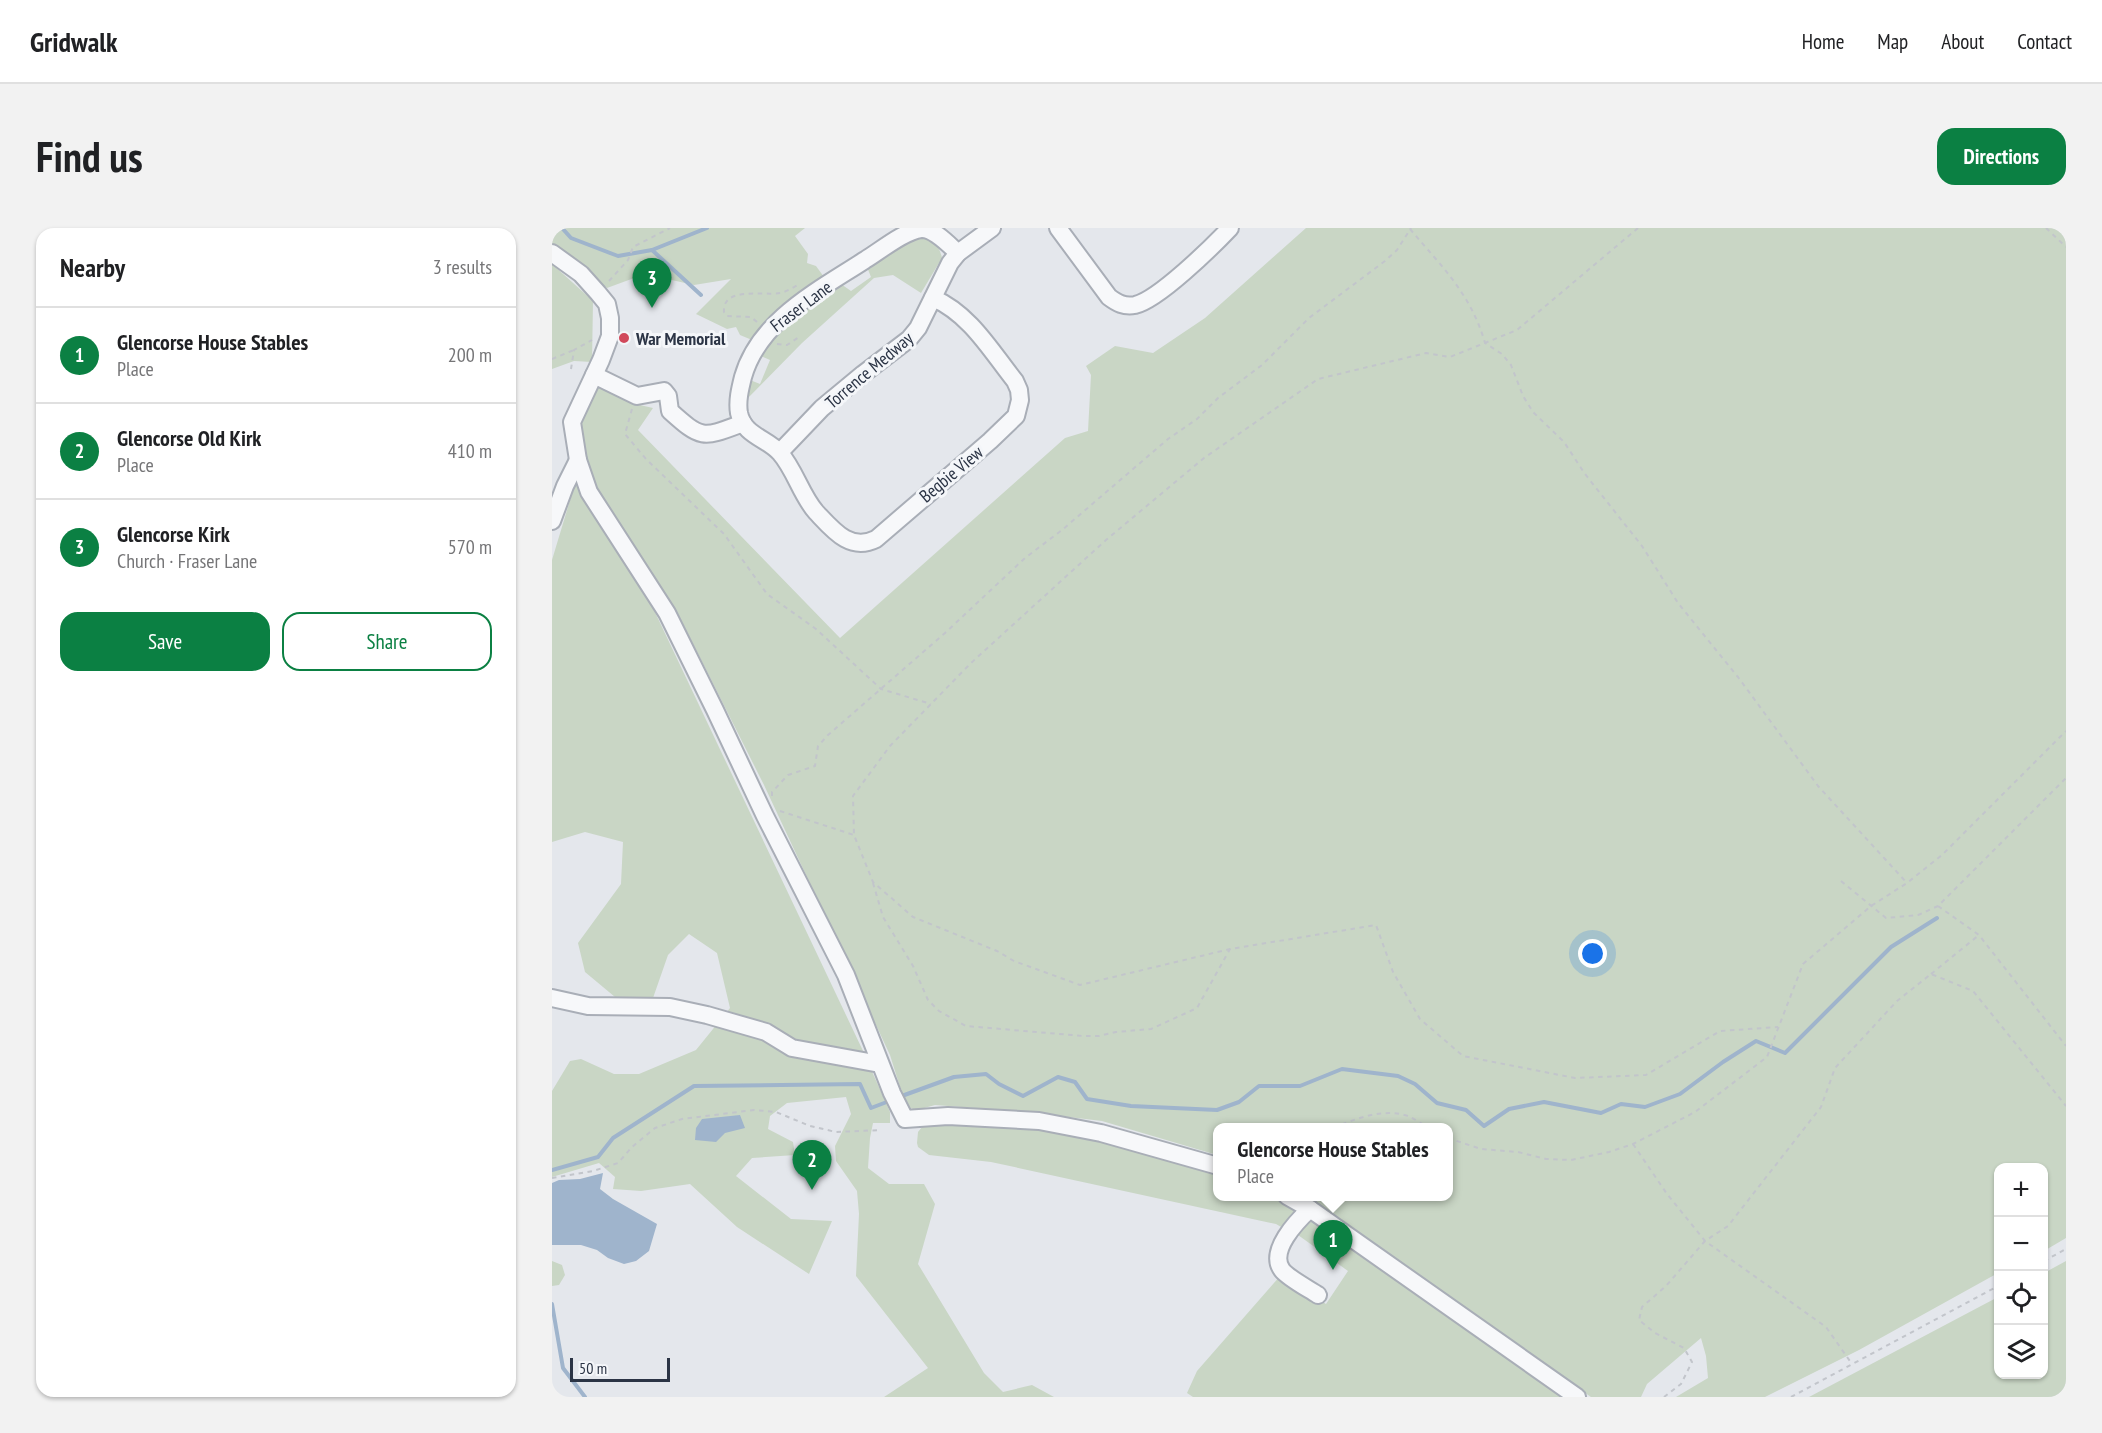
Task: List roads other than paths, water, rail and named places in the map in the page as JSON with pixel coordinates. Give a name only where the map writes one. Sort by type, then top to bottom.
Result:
[{"type":"street","name":"Torrence Medway","points":[[780,452],[822,408],[909,339],[918,328],[940,282],[958,253],[992,228]]},
{"type":"street","points":[[1058,228],[1109,297],[1116,303],[1127,306],[1138,304],[1158,293],[1230,228]]},
{"type":"street","name":"Fraser Lane","points":[[743,423],[738,402],[746,368],[766,333],[776,322],[828,284],[912,232],[921,229],[929,230],[958,253]]},
{"type":"street","points":[[552,253],[581,274],[607,304],[610,336],[572,422],[578,460],[589,492],[667,613],[769,812],[846,975],[880,1064],[905,1119],[957,1116],[1039,1121],[1101,1133],[1213,1165]]},
{"type":"street","name":"Begbie View","points":[[780,452],[814,510],[844,539],[851,543],[861,544],[876,538],[1016,416],[1020,400],[1015,381],[964,317],[943,302],[933,298]]},
{"type":"street","points":[[594,375],[637,396],[664,391],[668,396],[670,411],[691,431],[701,434],[718,433],[743,423],[755,436],[780,452]]},
{"type":"street","points":[[552,520],[559,491],[578,460]]},
{"type":"street","points":[[552,998],[588,1006],[670,1007],[766,1032],[792,1048],[880,1064]]},
{"type":"street","points":[[1295,1201],[1310,1209],[1577,1397]]},
{"type":"street","points":[[1310,1209],[1284,1240],[1277,1256],[1282,1270],[1318,1295]]},
{"type":"water","points":[[740,1115],[745,1128],[725,1133],[716,1142],[695,1140],[696,1128],[702,1119]]},
{"type":"water","points":[[603,1173],[600,1189],[657,1224],[649,1251],[636,1261],[624,1264],[608,1258],[597,1250],[581,1245],[552,1245],[552,1183]]},
{"type":"waterway","points":[[562,228],[571,238],[618,256],[652,250],[707,228]]},
{"type":"waterway","points":[[652,250],[701,295]]},
{"type":"waterway","points":[[899,1097],[954,1077],[986,1074],[999,1084],[1023,1096],[1058,1077],[1075,1082],[1087,1099],[1131,1106],[1217,1110],[1239,1102],[1259,1086],[1300,1086],[1342,1069],[1398,1076],[1415,1084],[1437,1103],[1466,1110],[1484,1126],[1509,1109],[1544,1102],[1601,1113],[1621,1104],[1645,1107],[1680,1094],[1756,1041],[1785,1053],[1891,947],[1937,918]]},
{"type":"waterway","points":[[552,1170],[598,1157],[613,1138],[694,1086],[860,1084],[871,1108],[892,1100]]},
{"type":"waterway","points":[[552,1304],[563,1368],[585,1397]]},
{"type":"place","name":"Glencorse Kirk","points":[[652,308]]},
{"type":"place","name":"War Memorial","points":[[624,338]]},
{"type":"place","name":"Glencorse Old Kirk","points":[[812,1190]]},
{"type":"place","name":"Glencorse House Stables","points":[[1333,1270]]}]
